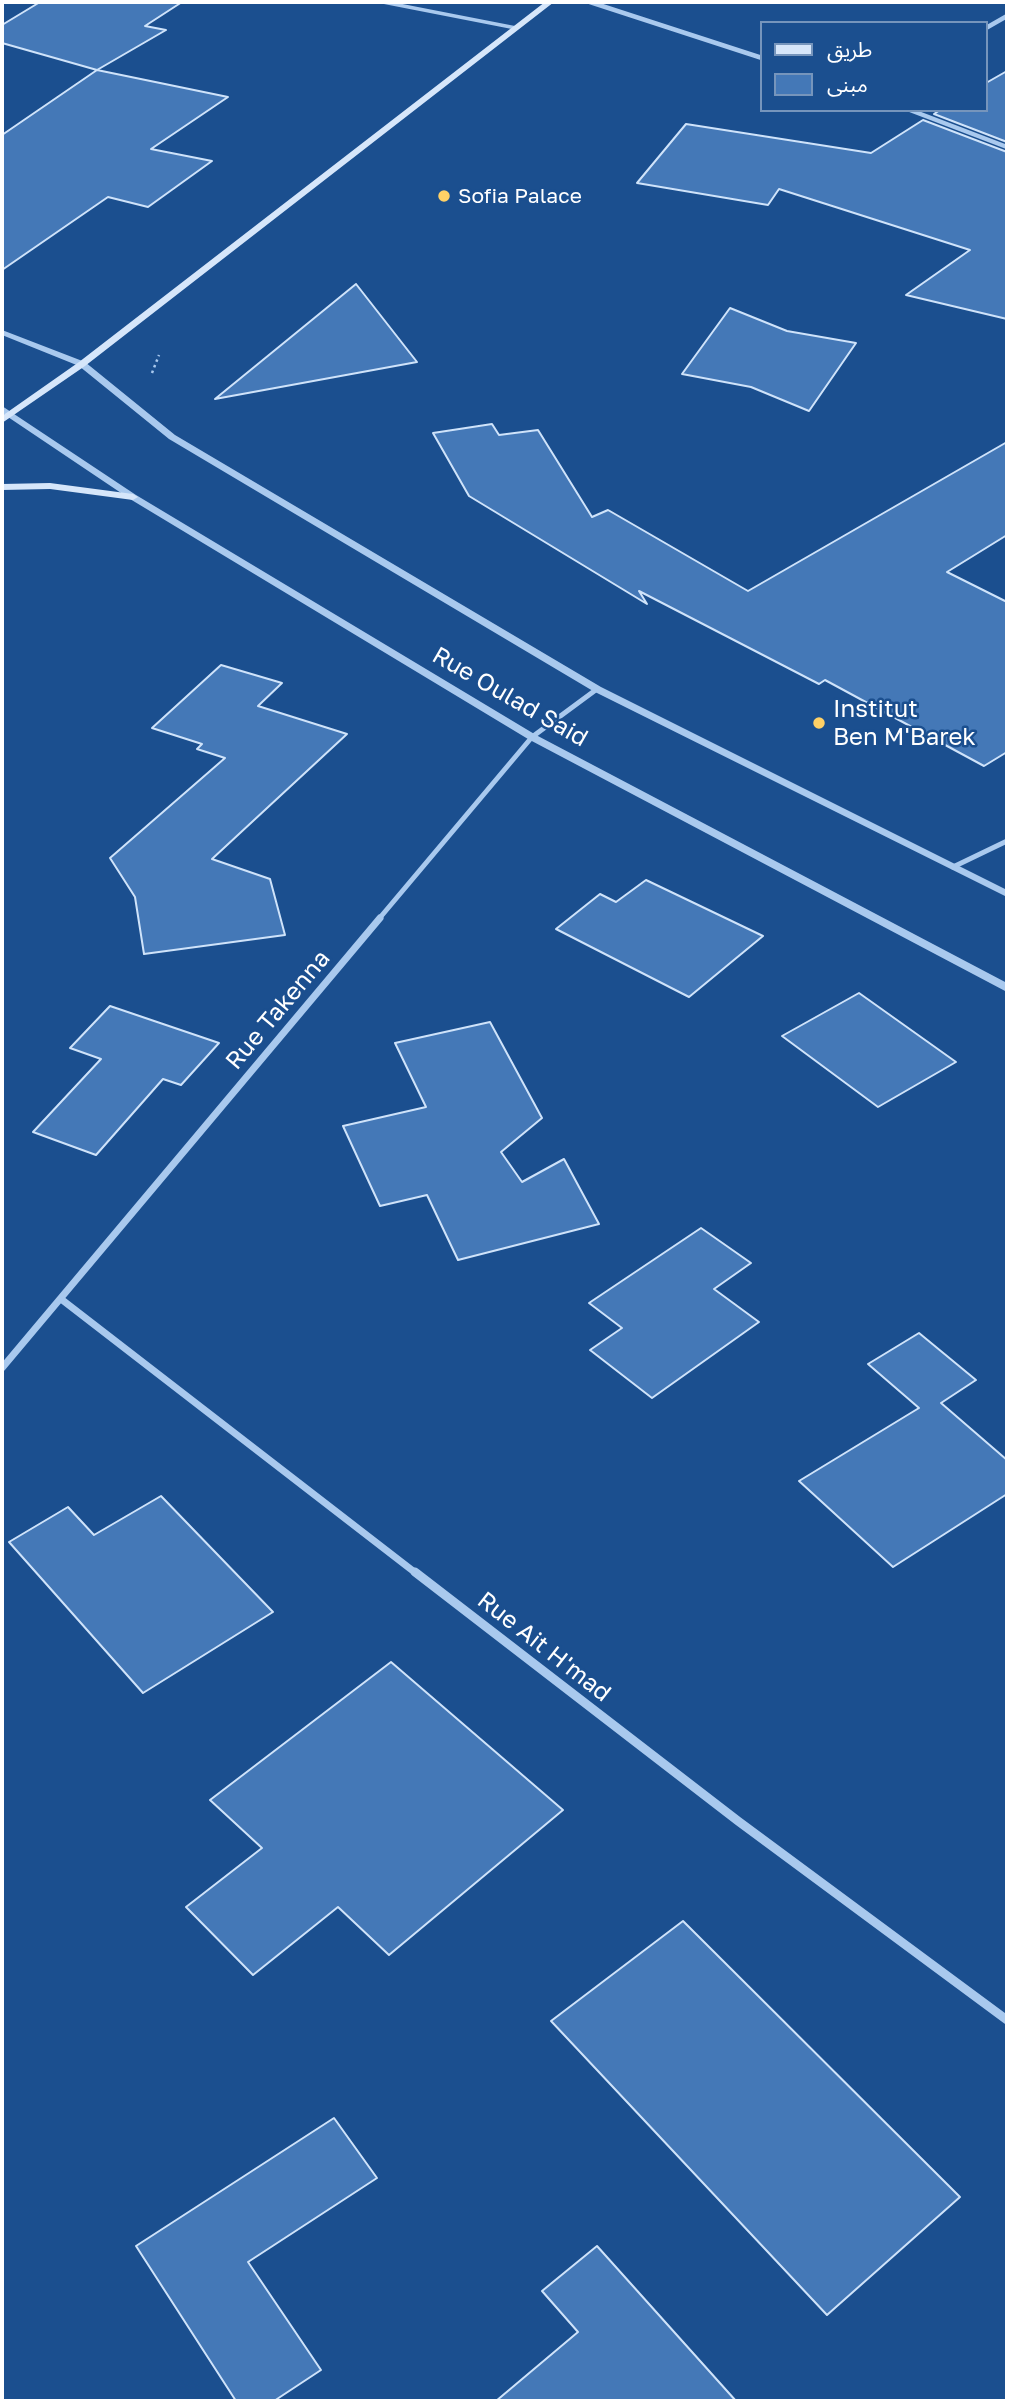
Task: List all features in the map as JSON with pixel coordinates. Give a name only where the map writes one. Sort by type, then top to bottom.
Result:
[{"type":"main road","points":[[4,414],[82,364],[550,2]]},
{"type":"main road","points":[[2,487],[50,486],[132,497]]},
{"type":"street","points":[[590,2],[760,57]]},
{"type":"street","points":[[988,27],[1007,16]]},
{"type":"street","points":[[915,112],[1007,147]]},
{"type":"street","name":"Rue Oulad Said","points":[[2,332],[82,364],[172,437],[597,689],[1007,894]]},
{"type":"street","name":"Rue Oulad Said","points":[[4,414],[132,497],[532,737],[1007,988]]},
{"type":"street","name":"Rue Takenna","points":[[2,1368],[532,737],[597,689]]},
{"type":"street","points":[[953,867],[1007,841]]},
{"type":"street","name":"Rue Ait H'mad","points":[[61,1299],[738,1821],[1007,2020]]},
{"type":"lane","points":[[383,2],[516,28]]},
{"type":"building","points":[[40,2],[182,2],[145,26],[166,30],[97,70],[2,43],[2,25]]},
{"type":"building","points":[[97,70],[228,97],[151,149],[212,161],[148,207],[108,197],[2,270],[2,135]]},
{"type":"building","points":[[1007,71],[1007,142],[934,114],[988,112],[988,82]]},
{"type":"building","points":[[923,120],[1007,152],[1007,319],[906,295],[970,250],[779,189],[768,205],[637,183],[686,124],[871,153]]},
{"type":"building","points":[[356,284],[417,362],[215,399]]},
{"type":"building","points":[[730,308],[787,331],[856,343],[809,411],[751,387],[682,374]]},
{"type":"building","points":[[492,424],[499,435],[538,430],[592,517],[608,510],[748,591],[1007,442],[1007,535],[947,572],[1007,602],[1007,752],[984,766],[825,680],[819,684],[639,591],[647,604],[469,496],[433,433]]},
{"type":"building","points":[[221,665],[282,683],[258,706],[347,734],[212,859],[270,879],[285,935],[144,954],[135,897],[110,858],[225,758],[197,749],[202,744],[152,728]]},
{"type":"building","points":[[646,880],[763,936],[689,997],[556,929],[600,894],[616,902]]},
{"type":"building","points":[[859,993],[956,1062],[878,1107],[782,1036]]},
{"type":"building","points":[[110,1006],[219,1043],[181,1085],[163,1079],[96,1155],[33,1132],[101,1059],[70,1048]]},
{"type":"building","points":[[490,1022],[542,1118],[501,1152],[522,1182],[564,1159],[599,1224],[458,1260],[427,1195],[380,1206],[343,1126],[426,1107],[395,1043]]},
{"type":"building","points":[[701,1228],[751,1263],[714,1289],[759,1322],[652,1398],[590,1350],[622,1328],[589,1303]]},
{"type":"building","points":[[919,1333],[976,1380],[941,1403],[1007,1460],[1007,1494],[893,1567],[799,1481],[919,1408],[868,1364]]},
{"type":"building","points":[[161,1496],[273,1612],[143,1693],[9,1542],[68,1507],[94,1535]]},
{"type":"building","points":[[391,1662],[563,1810],[389,1955],[338,1907],[253,1975],[186,1907],[262,1848],[210,1800]]},
{"type":"building","points":[[683,1921],[960,2197],[827,2315],[551,2021]]},
{"type":"building","points":[[334,2118],[377,2178],[248,2262],[321,2370],[274,2401],[236,2401],[136,2246]]},
{"type":"building","points":[[597,2246],[736,2401],[496,2401],[578,2332],[542,2291]]},
{"type":"place","name":"Sofia Palace","points":[[444,196]]},
{"type":"place","name":"Institut Ben M'Barek","points":[[819,723]]}]
